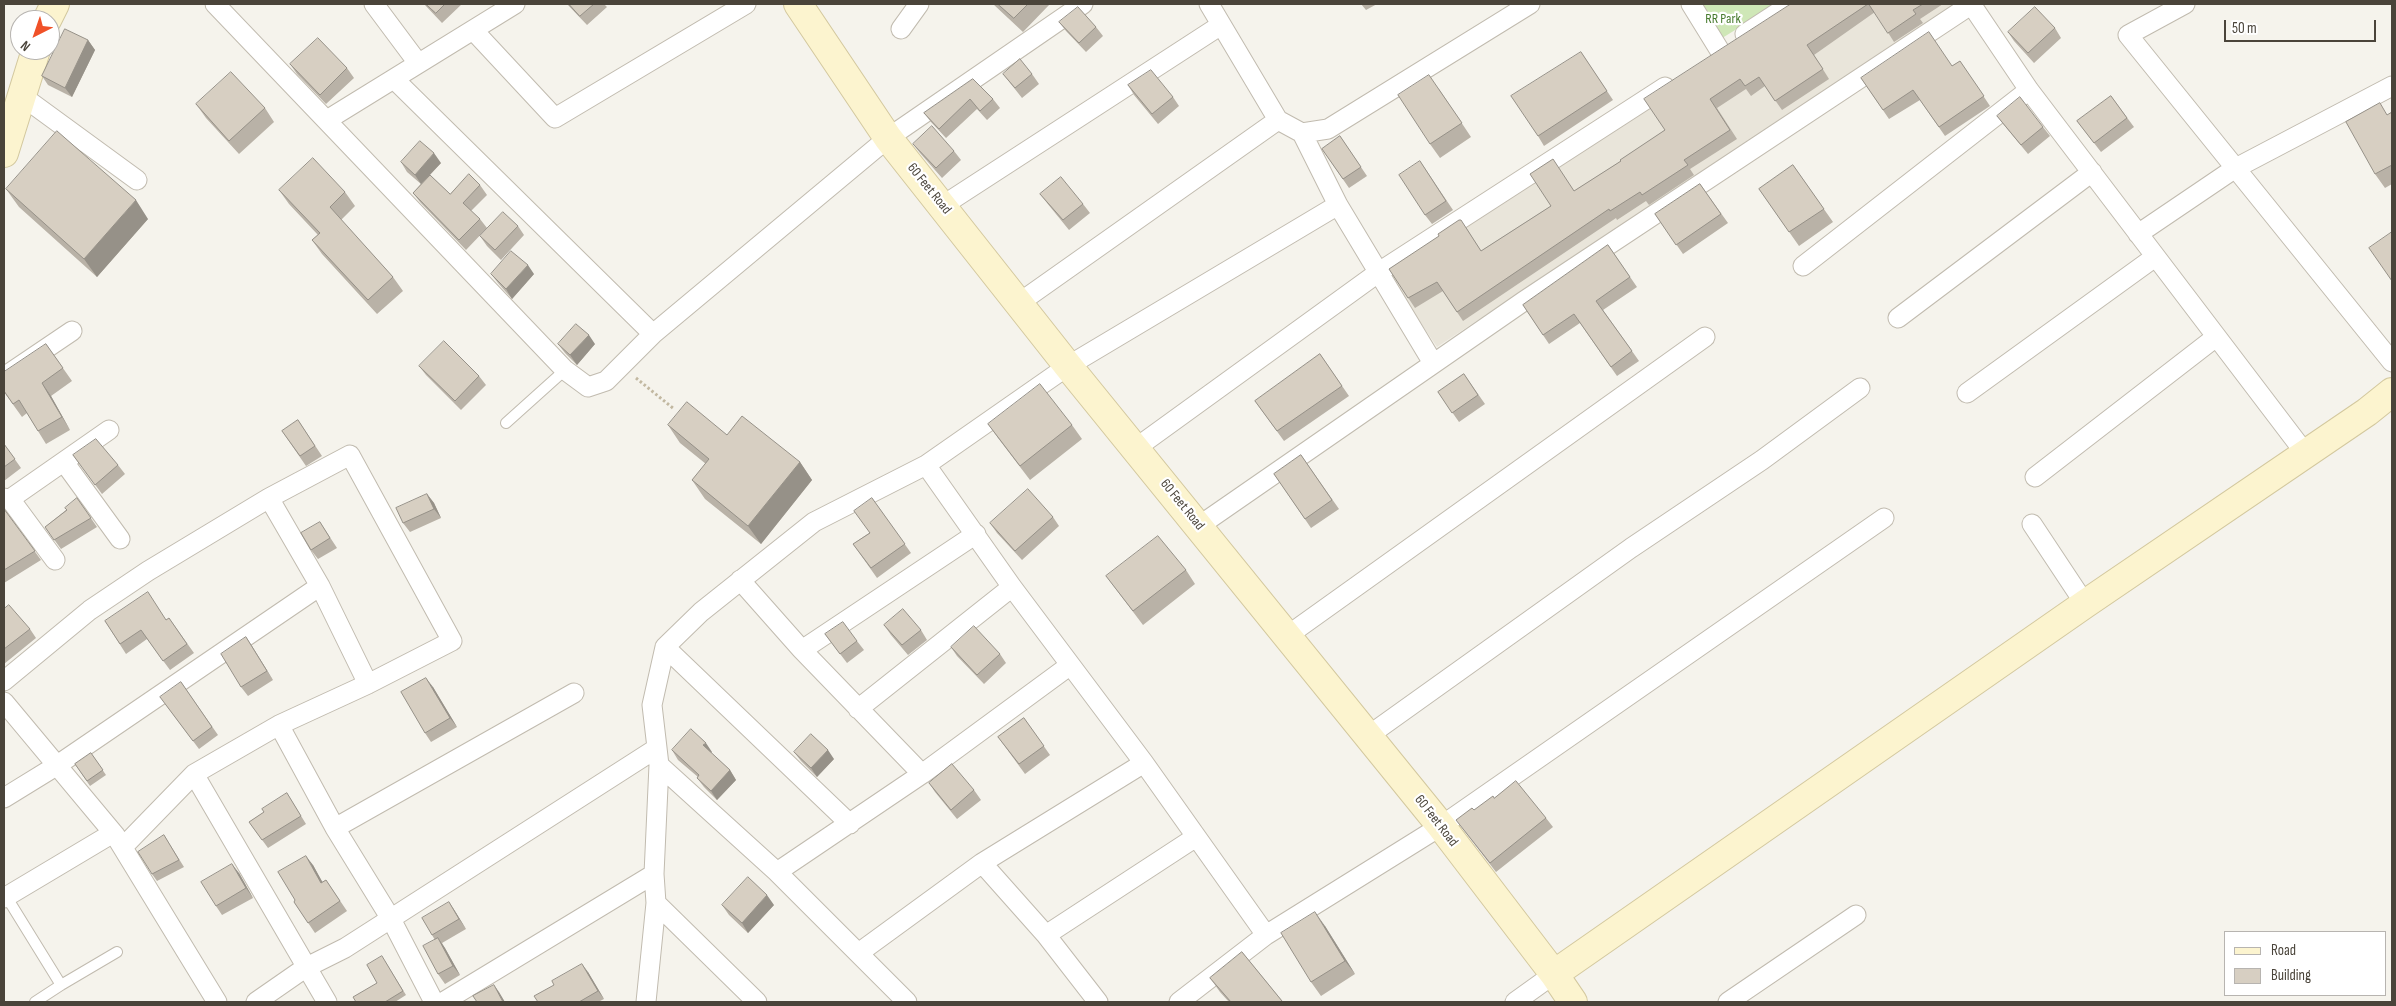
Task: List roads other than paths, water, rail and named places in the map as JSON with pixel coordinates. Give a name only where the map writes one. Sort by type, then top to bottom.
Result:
[{"type":"street","points":[[215,4],[565,370],[588,386],[606,381],[653,334],[888,138],[1082,4]]},
{"type":"street","points":[[374,4],[418,63]]},
{"type":"street","points":[[327,120],[515,4]]},
{"type":"street","points":[[473,30],[555,118],[746,4]]},
{"type":"street","name":"60 Feet Road","points":[[798,4],[888,138],[1068,366],[1441,826],[1554,974],[1573,1002]]},
{"type":"street","points":[[901,29],[919,4]]},
{"type":"street","points":[[1209,4],[1278,120],[1302,133],[1338,205],[1433,363]]},
{"type":"street","points":[[1302,133],[1328,129],[1530,4]]},
{"type":"street","points":[[1692,4],[1720,51]]},
{"type":"street","points":[[1704,62],[1791,4]]},
{"type":"street","points":[[1199,526],[1433,363],[1971,4],[2029,90],[2305,453]]},
{"type":"street","points":[[2185,4],[2128,35],[2234,169],[2392,362]]},
{"type":"street","points":[[942,206],[1221,25]]},
{"type":"street","points":[[4,153],[33,60]]},
{"type":"street","points":[[1136,448],[1379,272],[1679,78]]},
{"type":"street","points":[[394,79],[653,334]]},
{"type":"street","points":[[2138,234],[2234,169],[2392,86]]},
{"type":"street","points":[[1803,266],[2029,90]]},
{"type":"street","points":[[22,96],[137,180]]},
{"type":"street","points":[[1020,303],[1278,120]]},
{"type":"street","points":[[1898,318],[2092,172]]},
{"type":"street","points":[[641,1000],[656,903],[654,874],[658,756],[652,705],[665,647],[701,612],[814,522],[926,465],[1068,366],[1338,205]]},
{"type":"street","points":[[1967,394],[2155,257]]},
{"type":"street","points":[[4,377],[72,331]]},
{"type":"street","points":[[1288,636],[1705,337]]},
{"type":"street","points":[[2035,477],[2216,337]]},
{"type":"street","points":[[1368,736],[1631,548],[1762,460],[1860,388]]},
{"type":"street","points":[[1515,1002],[2392,392]]},
{"type":"street","points":[[54,560],[7,498],[64,462],[109,430]]},
{"type":"street","points":[[4,680],[90,610],[148,571],[269,498],[350,455],[452,640],[368,684],[279,725],[194,774],[118,840],[5,897]]},
{"type":"street","points":[[64,462],[120,539]]},
{"type":"street","points":[[926,465],[1069,666],[1144,764],[1266,934]]},
{"type":"street","points":[[269,498],[320,586],[368,684]]},
{"type":"street","points":[[1179,1002],[1266,934],[1441,826],[1884,518]]},
{"type":"street","points":[[2032,524],[2085,604]]},
{"type":"street","points":[[802,650],[976,534]]},
{"type":"street","points":[[740,580],[802,650],[922,774]]},
{"type":"street","points":[[4,798],[56,766],[320,586]]},
{"type":"street","points":[[858,709],[1012,587]]},
{"type":"street","points":[[665,647],[850,824]]},
{"type":"street","points":[[776,872],[922,774],[1069,666]]},
{"type":"street","points":[[336,828],[574,693]]},
{"type":"street","points":[[4,702],[118,840],[217,1002]]},
{"type":"street","points":[[279,725],[336,828],[391,919],[434,1002]]},
{"type":"street","points":[[658,756],[860,952],[908,1002]]},
{"type":"street","points":[[256,1002],[305,968],[345,948],[658,756]]},
{"type":"street","points":[[860,952],[982,863],[1144,764]]},
{"type":"street","points":[[194,774],[326,1002]]},
{"type":"street","points":[[1046,935],[1196,837]]},
{"type":"street","points":[[982,863],[1046,935],[1098,1002]]},
{"type":"street","points":[[443,1002],[654,874]]},
{"type":"street","points":[[656,903],[757,1002]]},
{"type":"street","points":[[1728,1002],[1856,915]]},
{"type":"lane","points":[[506,423],[565,370]]},
{"type":"lane","points":[[5,897],[61,985]]},
{"type":"lane","points":[[35,1002],[117,952]]},
{"type":"park label","name":"RR Park","points":[[1723,19]]}]
